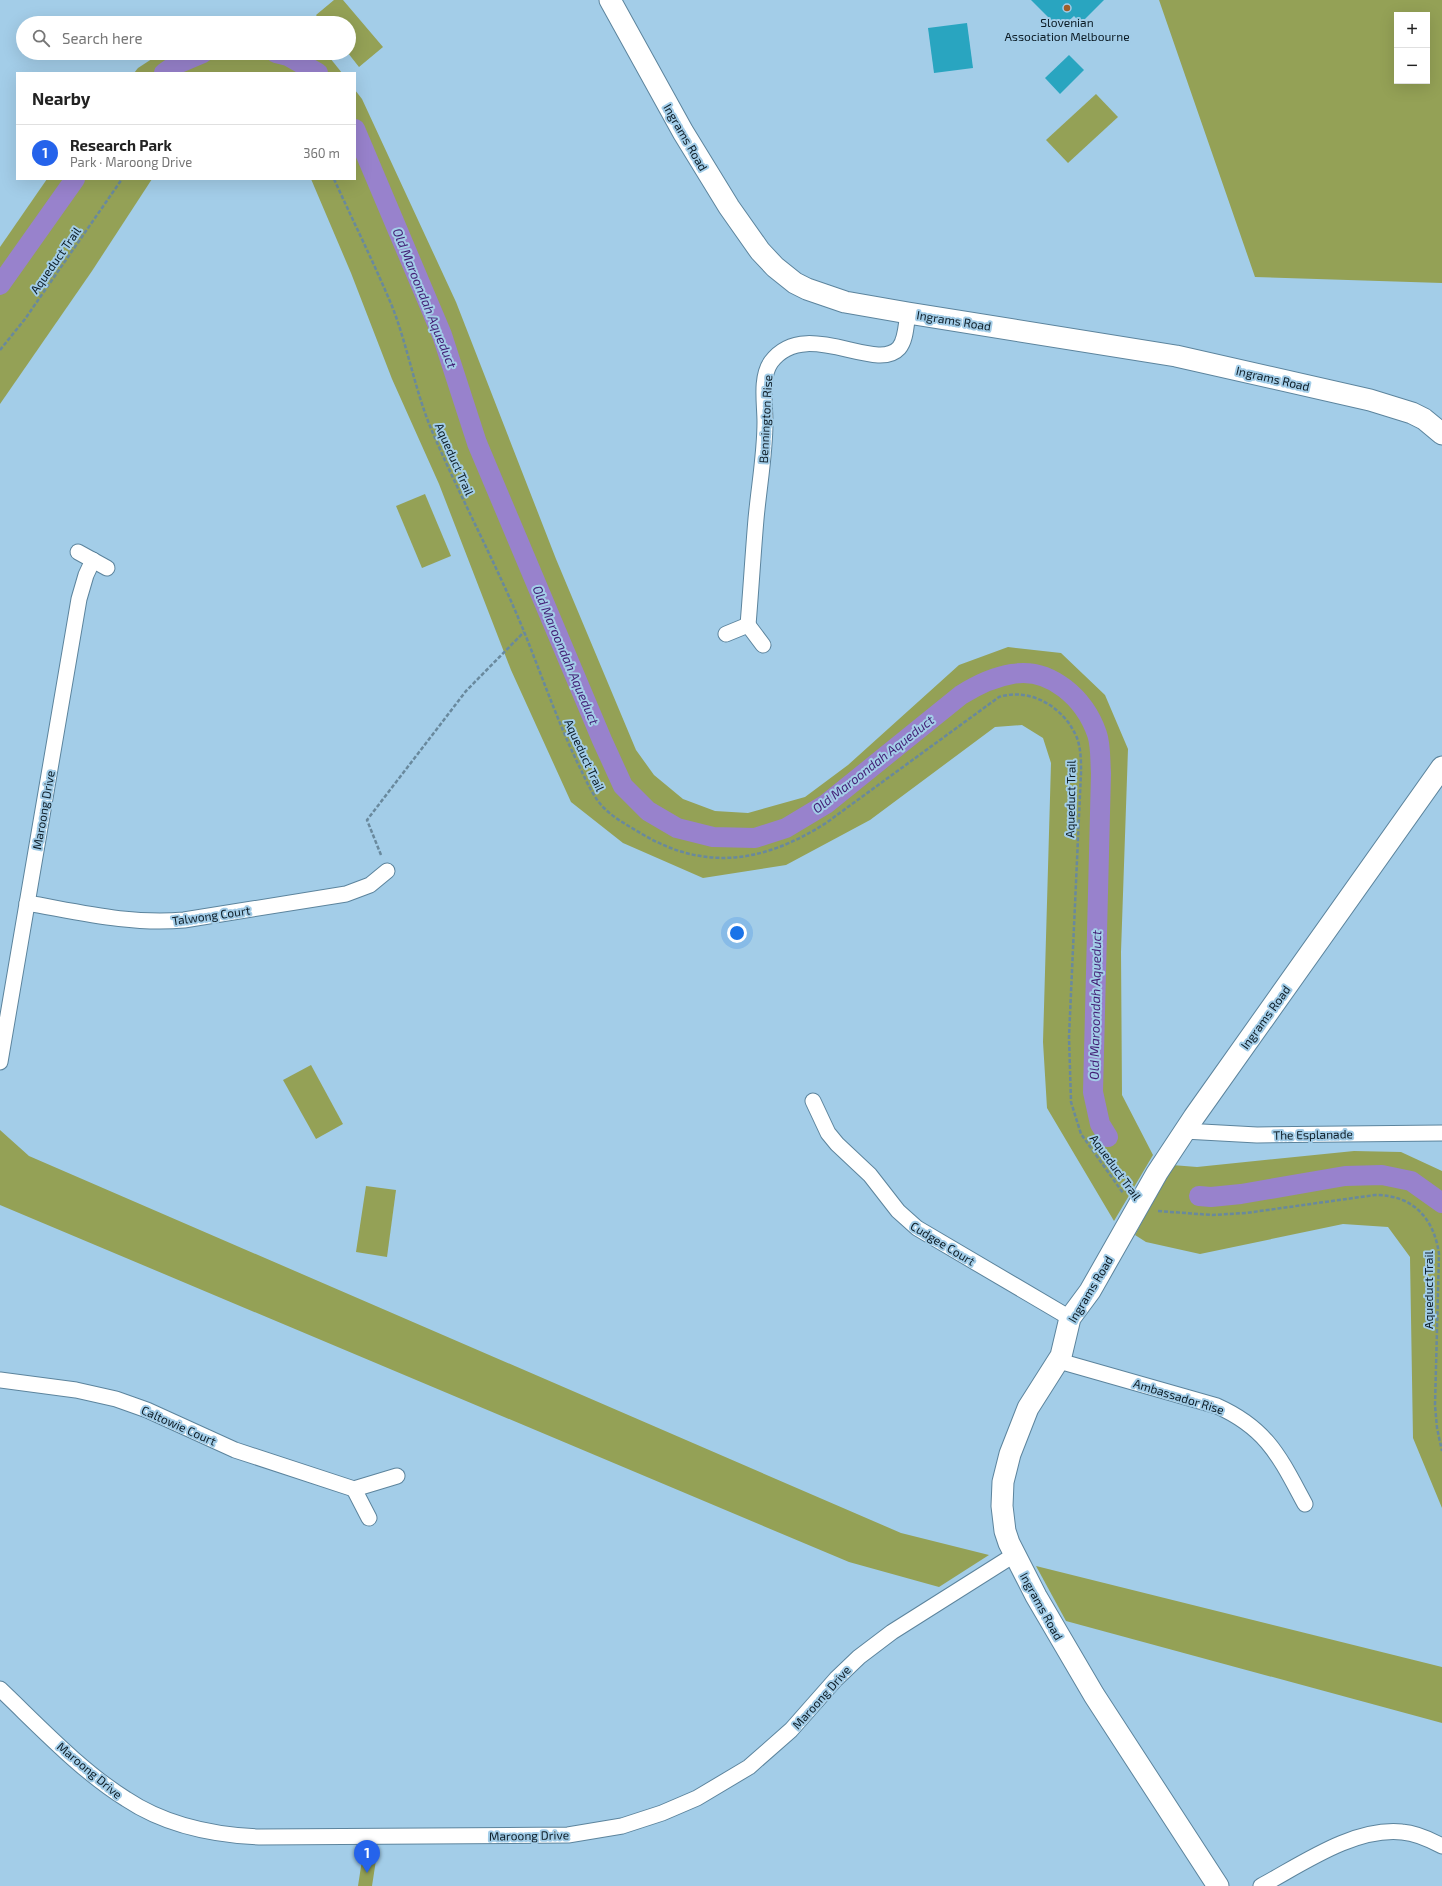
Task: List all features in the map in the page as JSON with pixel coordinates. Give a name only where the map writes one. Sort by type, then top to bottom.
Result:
[{"type":"street","name":"Ingrams Road","points":[[610,0],[700,162],[744,228],[775,267],[795,283],[819,294],[845,302],[1196,360],[1386,404],[1418,416],[1442,434]]},
{"type":"street","name":"Bennington Rise","points":[[748,625],[756,518],[765,435],[764,386],[770,363],[779,354],[791,346],[804,343],[820,344],[879,355],[890,354],[899,349],[903,340],[908,313]]},
{"type":"street","points":[[78,552],[107,568]]},
{"type":"street","name":"Maroong Drive","points":[[0,1062],[79,599],[86,575],[93,560]]},
{"type":"street","points":[[726,634],[748,625],[763,645]]},
{"type":"street","name":"Ingrams Road","points":[[1218,1886],[1094,1695],[1036,1596],[1014,1554],[1005,1531],[1003,1519],[1002,1494],[1006,1468],[1028,1408],[1059,1360],[1070,1318],[1090,1291],[1136,1209],[1184,1131],[1442,766]]},
{"type":"street","name":"Talwong Court","points":[[27,903],[135,921],[184,920],[346,894],[370,885],[387,871]]},
{"type":"street","name":"Cudgee Court","points":[[813,1101],[828,1133],[837,1144],[870,1175],[907,1221],[1070,1318]]},
{"type":"street","name":"The Esplanade","points":[[1184,1131],[1257,1135],[1442,1133]]},
{"type":"street","name":"Ambassador Rise","points":[[1059,1360],[1218,1406],[1236,1414],[1266,1439],[1278,1456],[1305,1504]]},
{"type":"street","name":"Caltowie Court","points":[[0,1380],[76,1390],[116,1399],[147,1410],[235,1450],[354,1489]]},
{"type":"street","points":[[369,1518],[354,1489],[397,1476]]},
{"type":"street","name":"Maroong Drive","points":[[0,1689],[85,1768],[117,1793],[150,1812],[194,1828],[226,1834],[259,1837],[523,1836],[586,1833],[622,1826],[662,1813],[697,1798],[732,1779],[777,1744],[836,1679],[859,1657],[892,1632],[1014,1554]]},
{"type":"street","points":[[1261,1886],[1339,1844],[1364,1835],[1389,1831],[1403,1832],[1416,1834],[1442,1846]]},
{"type":"path","name":"Aqueduct Trail","points":[[0,350],[25,319],[121,180]]},
{"type":"path","name":"Aqueduct Trail","points":[[334,180],[392,308],[430,428],[524,632],[565,737],[594,797],[614,818],[661,845],[691,854],[728,858],[747,857],[764,853],[816,830],[999,697],[1010,694],[1039,699],[1053,708],[1072,728],[1078,740],[1081,772],[1069,1037],[1070,1102],[1081,1134],[1098,1160],[1136,1209],[1212,1215],[1246,1213],[1375,1195],[1396,1197],[1416,1208],[1434,1231],[1439,1254],[1435,1406],[1437,1428],[1442,1451]]},
{"type":"path","points":[[387,871],[367,820],[466,691],[524,632]]},
{"type":"green space","points":[[334,0],[343,0],[383,47],[359,67],[354,60],[356,60],[356,16],[316,15]]},
{"type":"green space","points":[[1159,0],[1442,0],[1442,283],[1255,277]]},
{"type":"green space","points":[[150,60],[332,60],[341,72],[135,72]]},
{"type":"green space","points":[[356,91],[362,99],[456,302],[556,559],[636,750],[654,775],[683,799],[715,811],[748,813],[805,797],[848,765],[959,665],[1008,647],[1061,653],[1105,695],[1128,749],[1121,952],[1122,1095],[1153,1155],[1114,1221],[1047,1108],[1043,1042],[1051,763],[1043,738],[1022,725],[995,727],[870,820],[786,865],[703,878],[623,843],[571,802],[511,670],[439,484],[392,379],[351,273],[311,180],[356,180]]},
{"type":"green space","points":[[1096,94],[1118,117],[1068,163],[1046,140]]},
{"type":"green space","points":[[46,180],[151,180],[92,271],[0,404],[0,247]]},
{"type":"green space","points":[[425,494],[451,556],[422,568],[396,506]]},
{"type":"green space","points":[[311,1065],[343,1124],[316,1139],[283,1080]]},
{"type":"green space","points":[[0,1130],[29,1156],[901,1533],[989,1555],[939,1587],[849,1562],[0,1205]]},
{"type":"green space","points":[[1354,1151],[1401,1152],[1442,1171],[1442,1508],[1413,1438],[1410,1257],[1388,1227],[1343,1224],[1200,1254],[1146,1242],[1135,1235],[1172,1165],[1197,1167]]},
{"type":"green space","points":[[366,1186],[396,1190],[387,1257],[356,1252]]},
{"type":"green space","points":[[1036,1566],[1442,1667],[1442,1723],[1066,1621]]},
{"type":"green space","points":[[362,1860],[376,1860],[372,1886],[358,1886]]},
{"type":"building","name":"Slovenian Association Melbourne","points":[[1031,0],[1104,0],[1081,23],[1074,16],[1060,29]]},
{"type":"building","points":[[967,23],[973,68],[934,73],[928,28]]},
{"type":"building","points":[[1069,55],[1084,70],[1060,94],[1045,78]]},
{"type":"waterway","name":"Old Maroondah Aqueduct","points":[[165,72],[177,64],[186,60]]},
{"type":"waterway","name":"Old Maroondah Aqueduct","points":[[295,60],[316,72]]},
{"type":"waterway","name":"Old Maroondah Aqueduct","points":[[356,131],[442,335],[477,443],[602,740],[623,786],[648,811],[677,828],[713,837],[755,838],[786,828],[826,804],[961,695],[992,679],[1005,675],[1026,673],[1053,681],[1065,688],[1084,709],[1092,721],[1097,734],[1100,753],[1101,773],[1093,1092],[1100,1124],[1108,1137]]},
{"type":"waterway","name":"Old Maroondah Aqueduct","points":[[0,285],[74,180]]},
{"type":"waterway","name":"Old Maroondah Aqueduct","points":[[1199,1196],[1211,1197],[1241,1194],[1345,1176],[1382,1175],[1411,1181],[1442,1203]]},
{"type":"place","name":"Slovenian Association Melbourne","points":[[1067,8]]},
{"type":"place","name":"Research Park","points":[[367,1873]]}]
